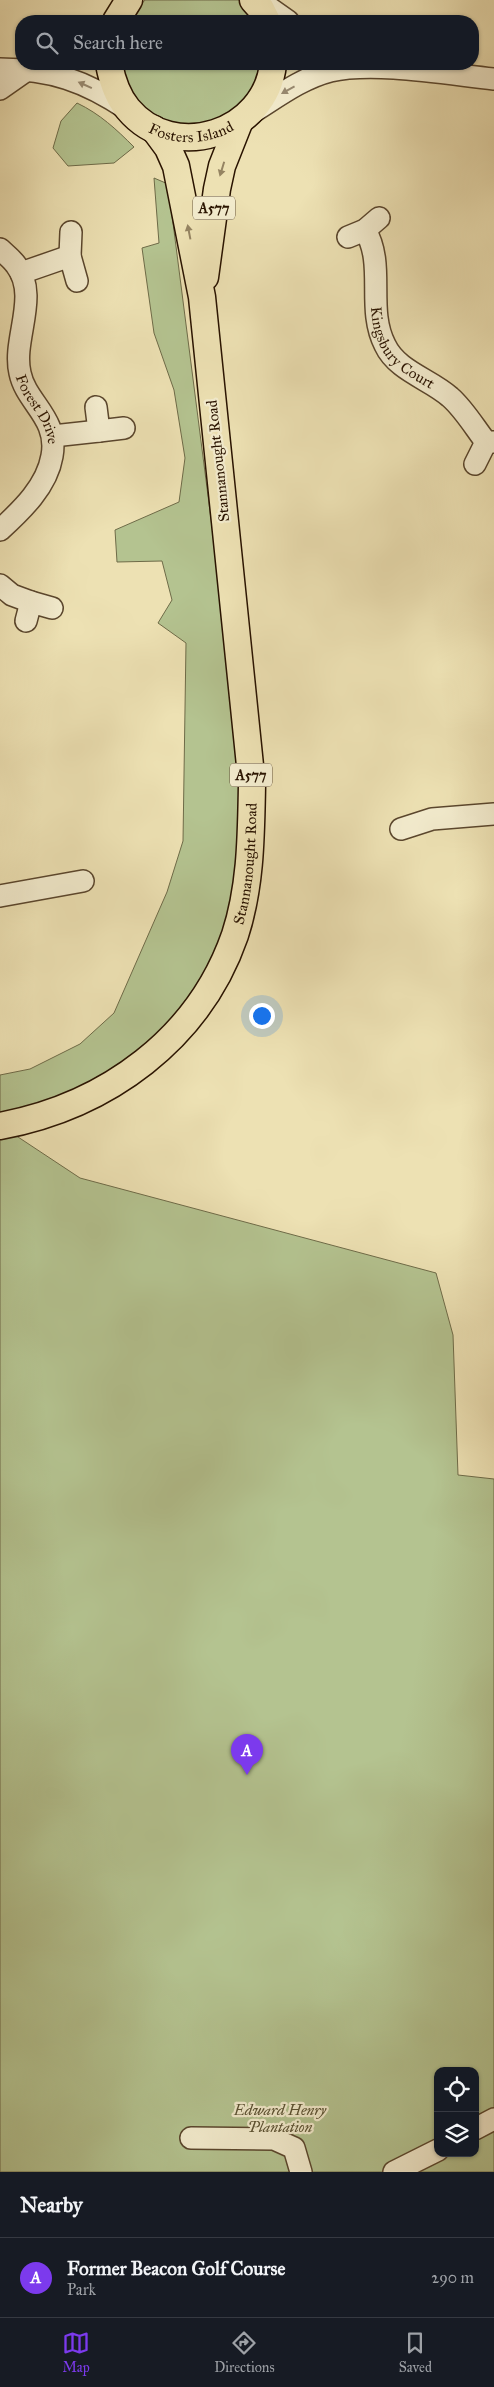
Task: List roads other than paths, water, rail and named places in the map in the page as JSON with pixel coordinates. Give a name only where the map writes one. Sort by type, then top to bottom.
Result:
[{"type":"main road","points":[[253,0],[264,15]]},
{"type":"main road","name":"Fosters Island","points":[[110,70],[113,85],[128,109],[140,120],[154,129],[175,136],[197,138],[219,133],[244,118],[263,96],[272,70]]},
{"type":"main road","name":"Stannanought Road","points":[[202,297],[216,189],[222,166],[244,118]]},
{"type":"main road","name":"Stannanought Road","points":[[0,1126],[63,1108],[102,1090],[141,1065],[174,1036],[200,1006],[221,970],[235,933],[248,877],[252,785],[202,297],[176,166],[168,148],[154,129]]},
{"type":"street","points":[[258,0],[279,15]]},
{"type":"street","points":[[0,69],[15,69]]},
{"type":"street","points":[[0,89],[25,70]]},
{"type":"street","points":[[34,70],[51,72],[78,81],[102,92],[128,109]]},
{"type":"street","points":[[244,118],[310,78],[336,70]]},
{"type":"street","points":[[414,70],[494,78]]},
{"type":"street","name":"Kingsbury Court","points":[[364,228],[374,249],[376,261],[374,287],[376,313],[385,346],[404,367],[442,390],[453,399],[490,442],[475,464]]},
{"type":"street","points":[[70,232],[70,256],[77,281]]},
{"type":"street","points":[[0,249],[16,265],[21,273],[70,256]]},
{"type":"street","name":"Forest Drive","points":[[0,530],[37,490],[47,474],[52,456],[53,436],[46,418],[10,375],[19,346],[26,292],[21,273]]},
{"type":"street","points":[[96,406],[99,431]]},
{"type":"street","points":[[53,436],[124,428]]},
{"type":"street","points":[[0,585],[28,612],[52,608]]},
{"type":"street","points":[[401,829],[432,819],[494,814]]},
{"type":"street","points":[[0,896],[83,881]]},
{"type":"street","points":[[479,2127],[494,2119]]},
{"type":"street","points":[[192,2138],[274,2139],[294,2148],[301,2172]]},
{"type":"street","points":[[394,2172],[434,2152]]},
{"type":"place","name":"Former Beacon Golf Course","points":[[247,1775]]},
{"type":"park label","name":"Edward Henry Plantation","points":[[280,2118]]}]
